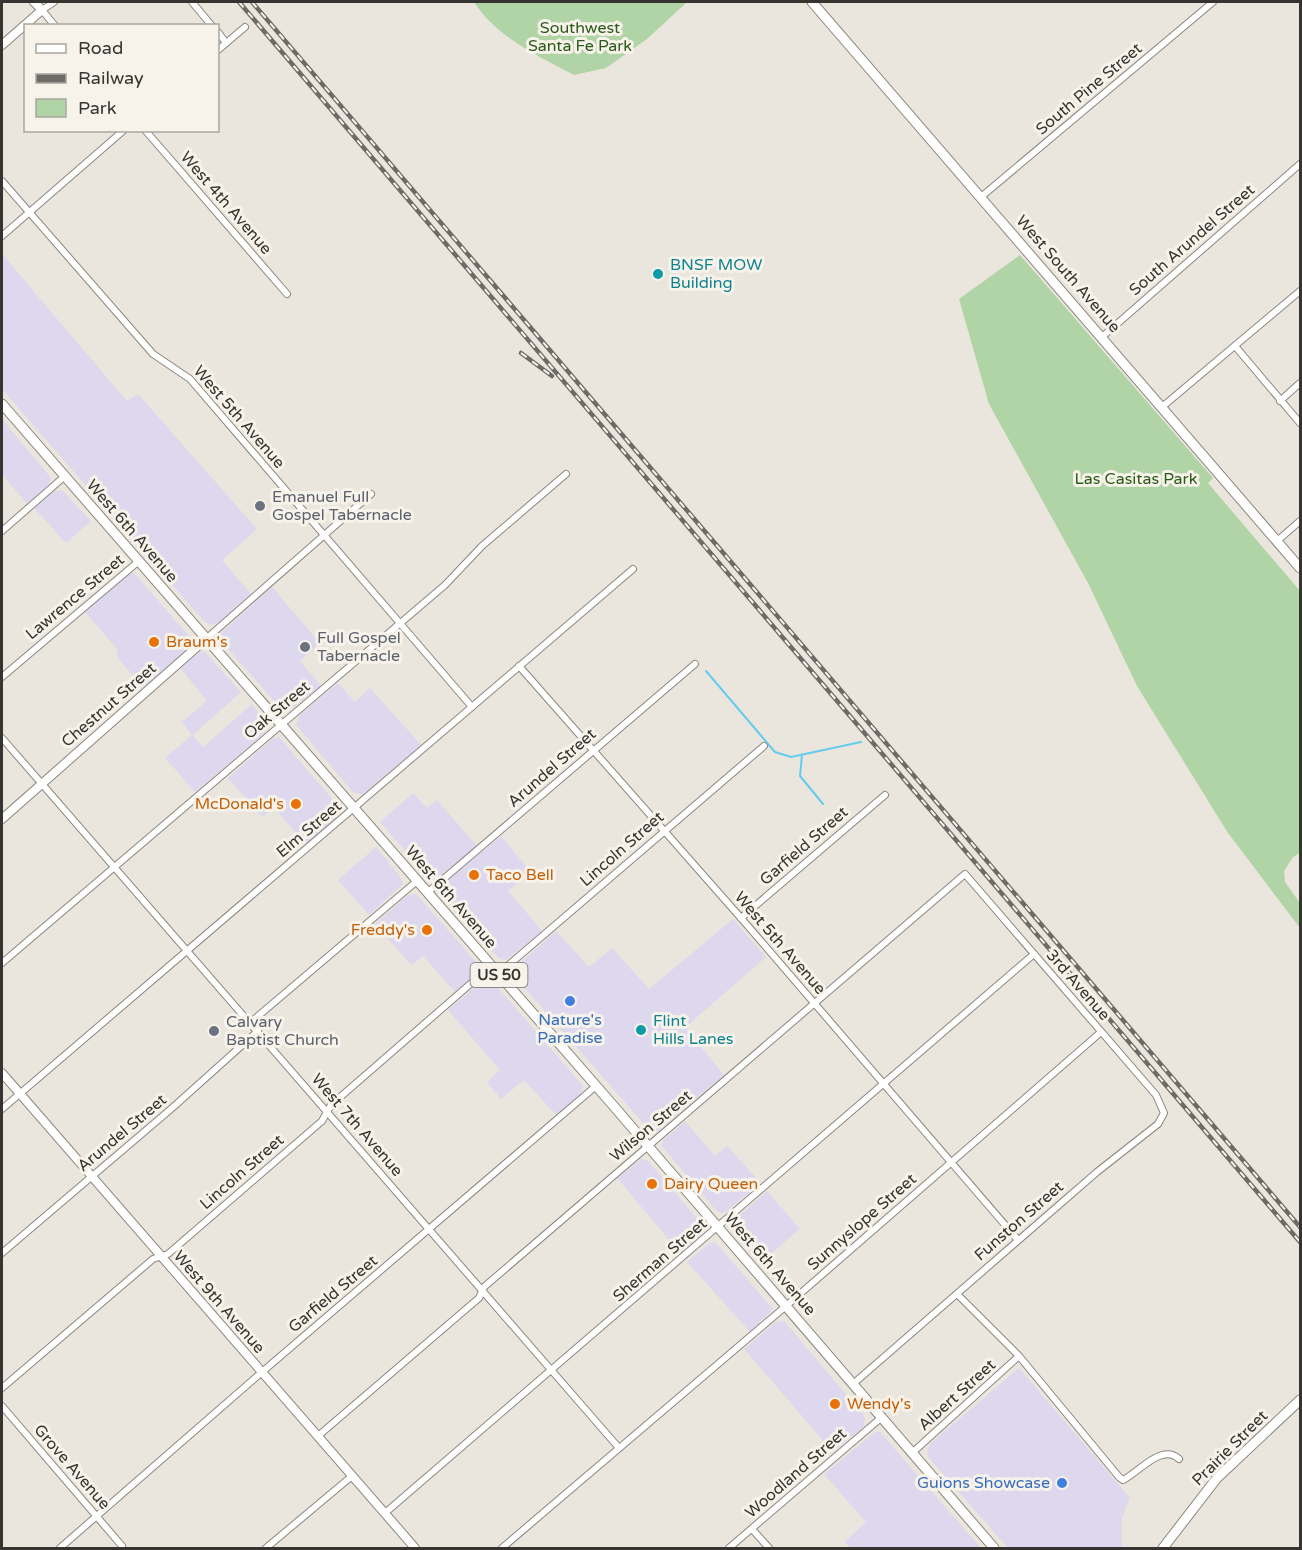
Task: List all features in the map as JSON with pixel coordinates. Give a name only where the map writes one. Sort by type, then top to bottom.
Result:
[{"type":"main road","name":"West South Avenue","points":[[812,2],[1300,568]]},
{"type":"main road","name":"West 6th Avenue","points":[[2,404],[596,1086],[994,1548]]},
{"type":"main road","name":"Prairie Street","points":[[1163,1548],[1217,1478],[1300,1400]]},
{"type":"street","points":[[34,2],[53,24]]},
{"type":"street","points":[[26,24],[54,2]]},
{"type":"street","points":[[192,2],[210,24]]},
{"type":"street","name":"South Pine Street","points":[[981,197],[1213,2]]},
{"type":"street","points":[[2,45],[24,26]]},
{"type":"street","points":[[219,49],[245,27]]},
{"type":"street","points":[[219,33],[226,43]]},
{"type":"street","points":[[2,236],[122,132]]},
{"type":"street","name":"West 4th Avenue","points":[[147,132],[287,294]]},
{"type":"street","name":"South Arundel Street","points":[[1102,337],[1300,164]]},
{"type":"street","name":"West 5th Avenue","points":[[2,181],[153,354],[190,379],[472,707]]},
{"type":"street","points":[[1162,407],[1300,291]]},
{"type":"street","points":[[1235,346],[1300,423]]},
{"type":"street","points":[[1280,400],[1300,383]]},
{"type":"street","name":"Oak Street","points":[[2,963],[445,585],[482,546],[566,474]]},
{"type":"street","points":[[2,531],[65,476]]},
{"type":"street","name":"Chestnut Street","points":[[2,819],[371,494]]},
{"type":"street","points":[[1277,541],[1300,521]]},
{"type":"street","name":"Lawrence Street","points":[[2,677],[139,561]]},
{"type":"street","name":"Elm Street","points":[[2,1109],[633,569]]},
{"type":"street","name":"Arundel Street","points":[[427,893],[695,664]]},
{"type":"street","name":"West 5th Avenue","points":[[519,666],[592,752],[741,918],[1018,1240]]},
{"type":"street","name":"West 7th Avenue","points":[[2,738],[619,1448]]},
{"type":"street","name":"Lincoln Street","points":[[2,1388],[153,1259],[168,1254],[322,1121],[327,1111],[764,746]]},
{"type":"street","name":"Garfield Street","points":[[741,918],[885,795]]},
{"type":"street","name":"Wilson Street","points":[[318,1436],[479,1298],[482,1290],[965,874],[1000,915]]},
{"type":"street","points":[[251,1022],[417,881]]},
{"type":"street","name":"3rd Avenue","points":[[1000,915],[1136,1072]]},
{"type":"street","name":"Sherman Street","points":[[385,1513],[1034,954]]},
{"type":"street","name":"Arundel Street","points":[[2,1253],[258,1031]]},
{"type":"street","name":"Sunnyslope Street","points":[[502,1548],[786,1306],[1101,1032]]},
{"type":"street","name":"Funston Street","points":[[853,1384],[1162,1118],[1165,1110],[1163,1105],[1136,1072]]},
{"type":"street","name":"West 9th Avenue","points":[[2,1073],[416,1548]]},
{"type":"street","name":"Garfield Street","points":[[60,1548],[596,1086]]},
{"type":"street","points":[[957,1294],[1019,1356],[1119,1478],[1123,1480],[1132,1475],[1160,1455],[1175,1456],[1179,1460]]},
{"type":"street","name":"Albert Street","points":[[912,1453],[1019,1356]]},
{"type":"street","name":"Grove Avenue","points":[[2,1406],[122,1546]]},
{"type":"street","name":"Woodland Street","points":[[729,1548],[882,1417]]},
{"type":"street","points":[[266,1548],[352,1476]]},
{"type":"street","points":[[752,1529],[769,1548]]},
{"type":"shaded area","points":[[2,254],[127,401],[138,394],[257,529],[222,560],[251,594],[219,622],[210,625],[203,620],[2,389]]},
{"type":"shaded area","points":[[2,419],[51,478],[48,485],[27,504],[2,474]]},
{"type":"shaded area","points":[[62,490],[91,521],[66,543],[34,508],[54,491]]},
{"type":"shaded area","points":[[134,573],[194,642],[191,649],[144,688],[117,657],[117,649],[84,611],[128,574]]},
{"type":"shaded area","points":[[272,587],[320,643],[300,661],[321,686],[288,712],[281,709],[222,642],[219,635]]},
{"type":"shaded area","points":[[203,650],[241,692],[193,735],[203,747],[252,704],[268,726],[265,733],[195,792],[165,758],[192,735],[182,722],[207,701],[180,668]]},
{"type":"shaded area","points":[[338,683],[355,702],[370,688],[421,745],[362,795],[353,792],[296,725],[300,715]]},
{"type":"shaded area","points":[[279,737],[339,807],[337,817],[306,844],[274,808],[262,817],[228,778],[273,738]]},
{"type":"shaded area","points":[[413,793],[427,808],[437,800],[477,846],[435,880],[429,878],[380,822]]},
{"type":"shaded area","points":[[501,836],[531,872],[508,891],[542,931],[506,960],[499,958],[445,896],[443,890],[448,880]]},
{"type":"shaded area","points":[[376,847],[401,878],[403,884],[369,915],[338,880]]},
{"type":"shaded area","points":[[416,894],[477,963],[476,974],[455,992],[423,956],[411,965],[375,924],[408,895]]},
{"type":"shaded area","points":[[733,919],[766,957],[689,1024],[687,1031],[724,1075],[658,1131],[651,1132],[516,978],[513,969],[556,931],[589,967],[612,948],[649,989]]},
{"type":"shaded area","points":[[484,979],[494,983],[583,1086],[580,1096],[557,1116],[524,1080],[501,1099],[487,1082],[500,1070],[448,1010]]},
{"type":"shaded area","points":[[685,1121],[715,1156],[727,1146],[761,1183],[726,1212],[720,1213],[715,1209],[662,1146],[663,1140]]},
{"type":"shaded area","points":[[641,1159],[648,1161],[705,1228],[704,1235],[682,1255],[617,1178]]},
{"type":"shaded area","points":[[767,1191],[800,1229],[761,1262],[730,1224]]},
{"type":"shaded area","points":[[715,1242],[773,1309],[750,1332],[687,1262],[710,1243]]},
{"type":"shaded area","points":[[784,1321],[865,1417],[864,1426],[833,1452],[744,1349],[776,1322]]},
{"type":"shaded area","points":[[1019,1368],[1130,1498],[1122,1518],[1122,1548],[1008,1548],[928,1457],[927,1450],[931,1443]]},
{"type":"shaded area","points":[[875,1432],[880,1432],[981,1548],[850,1548],[845,1542],[866,1522],[824,1474]]},
{"type":"green space","name":"Southwest Santa Fe Park","points":[[474,2],[687,2],[647,39],[606,68],[574,75],[533,53],[506,35],[494,26]]},
{"type":"green space","name":"Las Casitas Park","points":[[1020,255],[1213,478],[1208,483],[1300,591],[1300,853],[1293,857],[1284,871],[1285,882],[1300,903],[1300,928],[1228,833],[1137,686],[1088,583],[989,404],[959,299]]},
{"type":"waterway","points":[[706,671],[775,752],[791,757],[861,742]]},
{"type":"waterway","points":[[802,755],[800,776],[823,804]]},
{"type":"railway","points":[[239,2],[1300,1242]]},
{"type":"railway","points":[[252,2],[1300,1227]]},
{"type":"railway","points":[[521,353],[552,376]]},
{"type":"place","name":"BNSF MOW Building","points":[[658,274]]},
{"type":"place","name":"Emanuel Full Gospel Tabernacle","points":[[260,506]]},
{"type":"place","name":"Braum's","points":[[154,642]]},
{"type":"place","name":"Full Gospel Tabernacle","points":[[305,647]]},
{"type":"place","name":"McDonald's","points":[[296,804]]},
{"type":"place","name":"Taco Bell","points":[[474,875]]},
{"type":"place","name":"Freddy's","points":[[427,930]]},
{"type":"place","name":"Nature's Paradise","points":[[570,1001]]},
{"type":"place","name":"Flint Hills Lanes","points":[[641,1030]]},
{"type":"place","name":"Calvary Baptist Church","points":[[214,1031]]},
{"type":"place","name":"Dairy Queen","points":[[652,1184]]},
{"type":"place","name":"Wendy's","points":[[835,1404]]},
{"type":"place","name":"Guions Showcase","points":[[1062,1483]]}]
